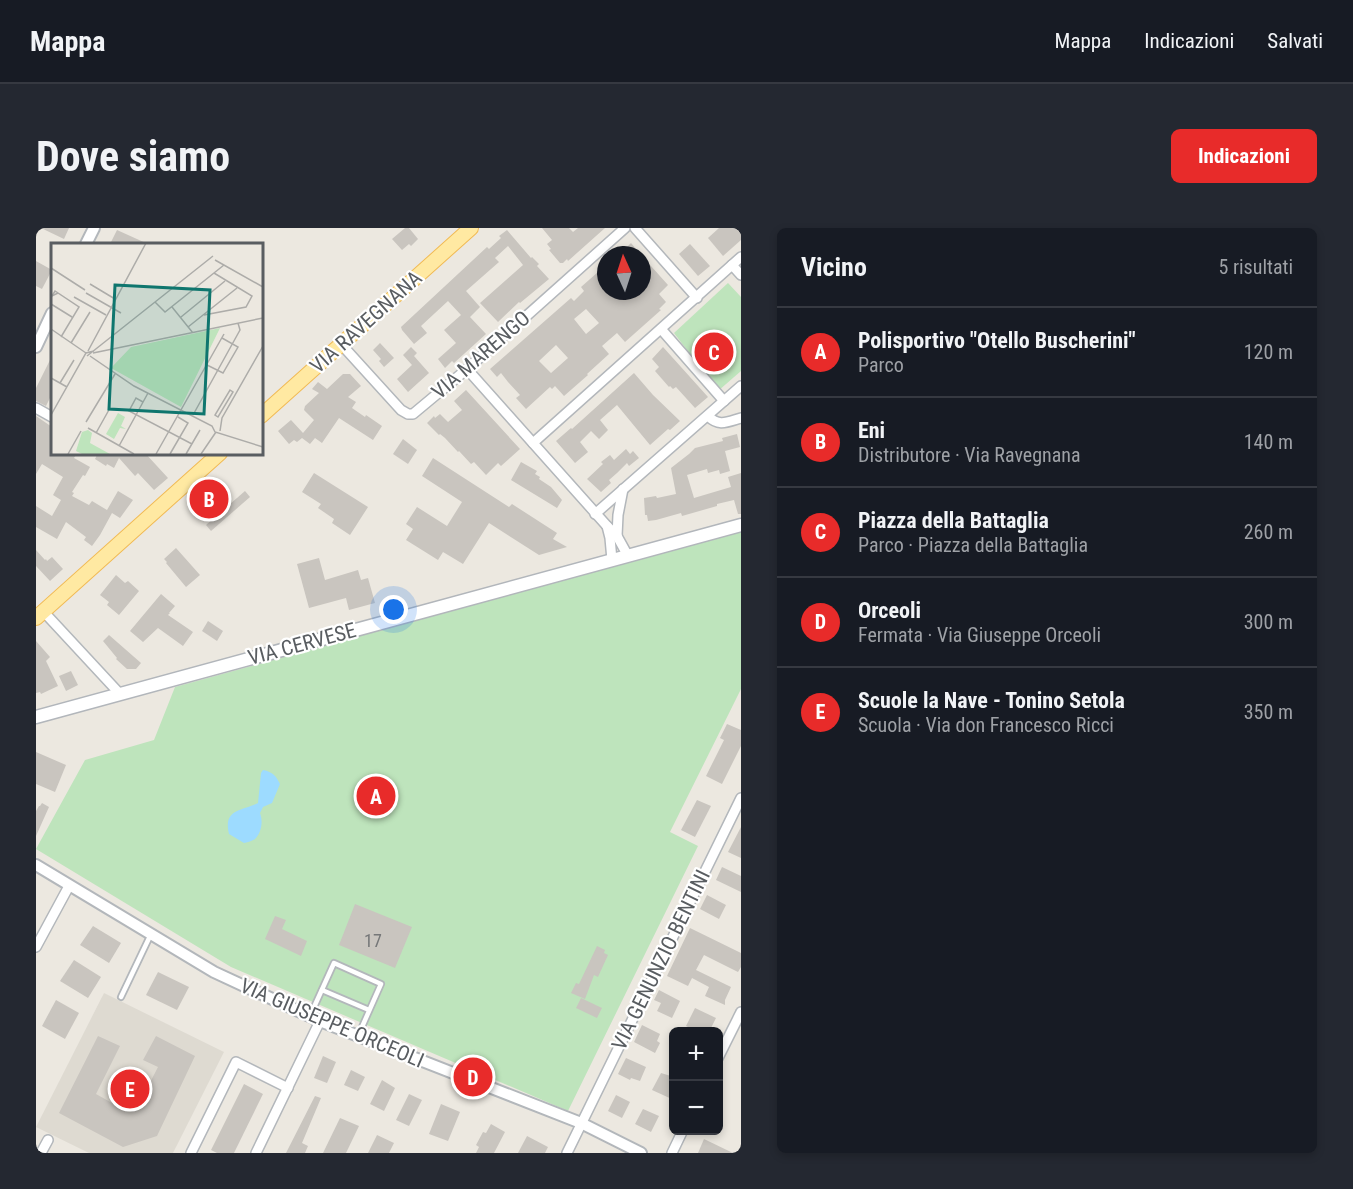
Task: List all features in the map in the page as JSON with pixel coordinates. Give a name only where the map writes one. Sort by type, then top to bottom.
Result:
[{"type":"main road","name":"VIA RAVEGNANA","points":[[262,415],[471,228]]},
{"type":"main road","points":[[40,615],[218,454]]},
{"type":"main road","name":"VIA CERVESE","points":[[36,717],[741,525]]},
{"type":"street","points":[[86,243],[94,228]]},
{"type":"street","name":"VIA MARENGO","points":[[341,344],[402,410],[413,414],[468,369],[625,228]]},
{"type":"street","points":[[635,228],[697,298]]},
{"type":"street","points":[[533,443],[741,257]]},
{"type":"street","points":[[732,265],[741,274]]},
{"type":"street","points":[[38,339],[51,315]]},
{"type":"street","points":[[661,329],[724,401]]},
{"type":"street","points":[[468,369],[617,536],[628,556]]},
{"type":"street","points":[[596,514],[741,386]]},
{"type":"street","points":[[36,408],[51,416]]},
{"type":"street","points":[[708,416],[718,423],[741,418]]},
{"type":"street","points":[[617,536],[623,489]]},
{"type":"street","points":[[607,526],[612,560]]},
{"type":"street","points":[[40,615],[120,694]]},
{"type":"street","name":"VIA GENUNZIO BENTINI","points":[[567,1153],[741,798]]},
{"type":"street","name":"VIA GIUSEPPE ORCEOLI","points":[[36,866],[214,972],[358,1036],[581,1123],[641,1153]]},
{"type":"street","points":[[36,947],[69,886]]},
{"type":"street","points":[[723,1048],[741,1012]]},
{"type":"street","points":[[256,1153],[288,1088],[315,1018]]},
{"type":"street","points":[[191,1153],[236,1062],[288,1088]]},
{"type":"street","points":[[672,1153],[681,1135]]},
{"type":"street","points":[[41,1153],[48,1140]]},
{"type":"lane","points":[[121,997],[151,934]]},
{"type":"lane","points":[[315,1018],[321,990],[334,963],[381,984],[358,1036]]},
{"type":"lane","points":[[321,990],[369,1010]]},
{"type":"shaded area","points":[[104,993],[224,1052],[173,1153],[89,1153],[36,1127]]},
{"type":"green space","points":[[728,283],[741,297],[741,371],[718,391],[674,333]]},
{"type":"green space","points":[[741,531],[741,689],[670,832],[698,846],[568,1111],[231,967],[36,849],[85,760],[154,740],[175,687]]},
{"type":"water","points":[[263,770],[274,775],[280,784],[272,803],[263,807],[260,813],[259,833],[254,839],[244,843],[229,834],[229,820],[235,812],[258,803]]},
{"type":"building","points":[[41,228],[69,228],[64,239]]},
{"type":"building","points":[[405,228],[409,228],[418,239],[411,246],[409,244],[402,250],[392,239]]},
{"type":"building","points":[[542,228],[569,228],[573,232],[578,228],[605,228],[568,261],[567,259],[560,263],[549,250],[551,249],[547,244],[552,240]]},
{"type":"building","points":[[719,228],[741,228],[741,240],[723,256],[708,238]]},
{"type":"building","points":[[117,230],[146,243],[110,243]]},
{"type":"building","points":[[507,230],[539,264],[537,266],[549,279],[498,322],[480,303],[523,265],[508,246],[495,258],[499,262],[466,291],[480,307],[470,317],[486,334],[454,363],[452,361],[445,368],[438,359],[456,343],[444,330],[461,315],[448,301],[421,326],[427,333],[414,344],[401,327],[487,247],[489,249]]},
{"type":"building","points":[[690,244],[710,266],[698,276],[679,254]]},
{"type":"building","points":[[36,261],[51,269],[51,272],[42,289],[36,286]]},
{"type":"building","points":[[651,266],[668,285],[659,294],[666,302],[659,309],[661,310],[625,342],[617,333],[602,346],[609,354],[564,396],[555,386],[552,389],[550,387],[526,409],[516,398],[520,395],[501,373],[497,377],[490,369],[571,298],[574,301],[584,291],[581,287],[597,273],[597,300],[651,300]],"holes":[[[586,309],[599,323],[586,334],[574,319]],[[556,345],[568,358],[551,373],[539,361]]]},
{"type":"building","points":[[380,343],[394,358],[384,367],[379,361],[381,359],[373,350]]},
{"type":"building","points":[[411,347],[417,353],[414,356],[429,373],[408,392],[397,379],[412,365],[403,355]]},
{"type":"building","points":[[663,347],[708,397],[695,408],[676,387],[673,389],[669,387],[655,371],[659,367],[652,359]]},
{"type":"building","points":[[51,358],[51,396],[46,406],[36,401],[36,388]]},
{"type":"building","points":[[634,373],[680,421],[650,445],[617,405],[600,420],[608,430],[599,439],[591,431],[580,442],[588,452],[575,463],[556,441]]},
{"type":"building","points":[[343,374],[350,374],[361,386],[348,397],[356,402],[352,408],[382,426],[373,440],[339,418],[322,443],[315,438],[310,444],[302,438],[289,444],[278,431],[291,420],[303,433],[314,420],[304,410],[305,406],[319,393],[312,389],[318,382],[327,389]]},
{"type":"building","points":[[466,390],[520,449],[501,466],[498,463],[486,475],[474,462],[471,464],[427,423],[440,414],[448,422],[462,410],[454,401]]},
{"type":"building","points":[[36,416],[51,426],[51,454],[76,454],[74,458],[90,467],[72,492],[74,493],[72,496],[89,505],[92,501],[107,510],[118,491],[133,500],[120,518],[112,513],[92,546],[84,540],[86,537],[66,522],[57,539],[36,527],[36,506],[52,516],[61,500],[53,495],[63,477],[42,464],[36,474]]},
{"type":"building","points":[[737,434],[740,447],[725,451],[730,471],[720,474],[719,470],[708,473],[707,469],[687,475],[694,498],[731,487],[728,477],[741,473],[741,514],[738,514],[734,500],[682,516],[681,513],[648,521],[645,515],[644,498],[676,494],[671,468],[695,448],[723,441],[722,438]]},
{"type":"building","points":[[403,439],[417,450],[408,464],[393,454]]},
{"type":"building","points":[[626,449],[630,454],[633,451],[639,458],[629,466],[627,463],[609,480],[611,483],[601,492],[587,479],[610,455],[614,460]]},
{"type":"building","points":[[98,454],[146,454],[168,478],[154,490],[138,473],[135,476],[119,458],[114,468],[95,459]]},
{"type":"building","points":[[433,458],[509,507],[512,504],[557,533],[553,539],[567,547],[539,555],[489,523],[463,564],[443,552],[438,560],[406,540],[413,529],[406,524],[417,507],[447,526],[462,502],[422,476]]},
{"type":"building","points":[[521,462],[537,471],[535,474],[540,477],[539,479],[551,487],[562,500],[557,508],[511,480]]},
{"type":"building","points":[[314,473],[368,507],[350,535],[332,523],[334,519],[318,508],[321,504],[302,492]]},
{"type":"building","points":[[245,491],[250,497],[211,531],[206,525]]},
{"type":"building","points":[[176,548],[200,575],[186,587],[164,559]]},
{"type":"building","points":[[36,550],[47,561],[52,557],[63,569],[50,581],[36,566]]},
{"type":"building","points":[[319,558],[325,580],[358,570],[361,580],[368,578],[375,603],[349,610],[346,598],[309,608],[297,564]]},
{"type":"building","points":[[116,575],[125,583],[128,581],[139,591],[119,615],[107,605],[109,602],[100,595]]},
{"type":"building","points":[[161,594],[175,606],[168,615],[193,632],[183,646],[158,628],[143,642],[130,631]]},
{"type":"building","points":[[208,621],[223,631],[217,641],[202,631]]},
{"type":"building","points":[[109,635],[141,663],[136,669],[127,669],[116,659],[103,641]]},
{"type":"building","points":[[36,641],[50,657],[46,661],[58,686],[41,694],[36,693]]},
{"type":"building","points":[[71,671],[78,685],[66,691],[59,676]]},
{"type":"building","points":[[727,724],[741,730],[741,746],[722,784],[706,776],[724,740],[720,738]]},
{"type":"building","points":[[36,752],[66,765],[55,792],[36,784]]},
{"type":"building","points":[[697,800],[711,806],[695,837],[681,830]]},
{"type":"building","points":[[42,803],[49,807],[36,836],[36,811]]},
{"type":"building","points":[[741,827],[741,858],[728,852]]},
{"type":"building","points":[[722,867],[741,876],[741,892],[716,880]]},
{"type":"building","points":[[707,895],[726,905],[719,919],[700,909]]},
{"type":"building","points":[[355,904],[412,927],[395,968],[339,945]]},
{"type":"building","points":[[275,916],[286,920],[282,929],[307,941],[301,956],[265,939]]},
{"type":"building","points":[[93,926],[121,943],[109,963],[80,945]]},
{"type":"building","points":[[690,928],[741,953],[741,967],[738,972],[704,955],[696,970],[731,987],[725,1005],[705,996],[709,987],[692,978],[688,986],[667,976]]},
{"type":"building","points":[[597,946],[605,950],[604,953],[608,955],[598,977],[594,975],[585,999],[571,993],[576,983],[579,984]]},
{"type":"building","points":[[74,960],[101,977],[88,998],[60,981]]},
{"type":"building","points":[[158,972],[189,987],[177,1010],[146,995]]},
{"type":"building","points":[[659,990],[680,1001],[672,1018],[657,1011],[661,1003],[654,1000]]},
{"type":"building","points":[[581,998],[602,1008],[597,1018],[576,1008]]},
{"type":"building","points":[[56,1000],[79,1013],[65,1039],[42,1026]]},
{"type":"building","points":[[695,1008],[716,1018],[712,1027],[686,1026]]},
{"type":"building","points":[[642,1025],[660,1034],[657,1041],[660,1043],[655,1053],[634,1042]]},
{"type":"building","points":[[98,1036],[120,1046],[96,1094],[128,1112],[136,1110],[158,1067],[143,1060],[156,1036],[195,1056],[157,1136],[123,1147],[59,1113]]},
{"type":"building","points":[[323,1056],[336,1062],[327,1083],[314,1078]]},
{"type":"building","points":[[626,1058],[646,1067],[640,1081],[631,1078],[630,1080],[618,1074]]},
{"type":"building","points":[[351,1070],[365,1077],[358,1091],[344,1085]]},
{"type":"building","points":[[661,1073],[669,1075],[669,1098],[652,1090]]},
{"type":"building","points":[[382,1080],[395,1088],[384,1111],[370,1104]]},
{"type":"building","points":[[244,1084],[263,1094],[234,1153],[217,1153],[211,1150]]},
{"type":"building","points":[[409,1094],[422,1100],[409,1126],[396,1120]]},
{"type":"building","points":[[616,1095],[630,1102],[622,1118],[608,1111]]},
{"type":"building","points":[[315,1096],[321,1098],[302,1143],[308,1146],[305,1153],[286,1153]]},
{"type":"building","points":[[441,1104],[460,1112],[448,1141],[429,1134]]},
{"type":"building","points":[[643,1109],[659,1116],[651,1132],[635,1124]]},
{"type":"building","points":[[340,1118],[359,1126],[346,1153],[323,1153]]},
{"type":"building","points":[[491,1124],[505,1132],[494,1153],[476,1153],[479,1147],[476,1145],[483,1132],[486,1133]]},
{"type":"building","points":[[377,1135],[394,1143],[389,1153],[368,1153]]},
{"type":"building","points":[[527,1136],[548,1147],[545,1153],[518,1153]]},
{"type":"building","points":[[704,1139],[733,1153],[698,1153]]},
{"type":"place","name":"Piazza della Battaglia","points":[[714,352]]},
{"type":"place","name":"Eni","points":[[209,499]]},
{"type":"place","name":"Polisportivo \"Otello Buscherini\"","points":[[376,796]]},
{"type":"place","name":"Orceoli","points":[[473,1077]]},
{"type":"place","name":"Scuole la Nave - Tonino Setola","points":[[130,1089]]}]
